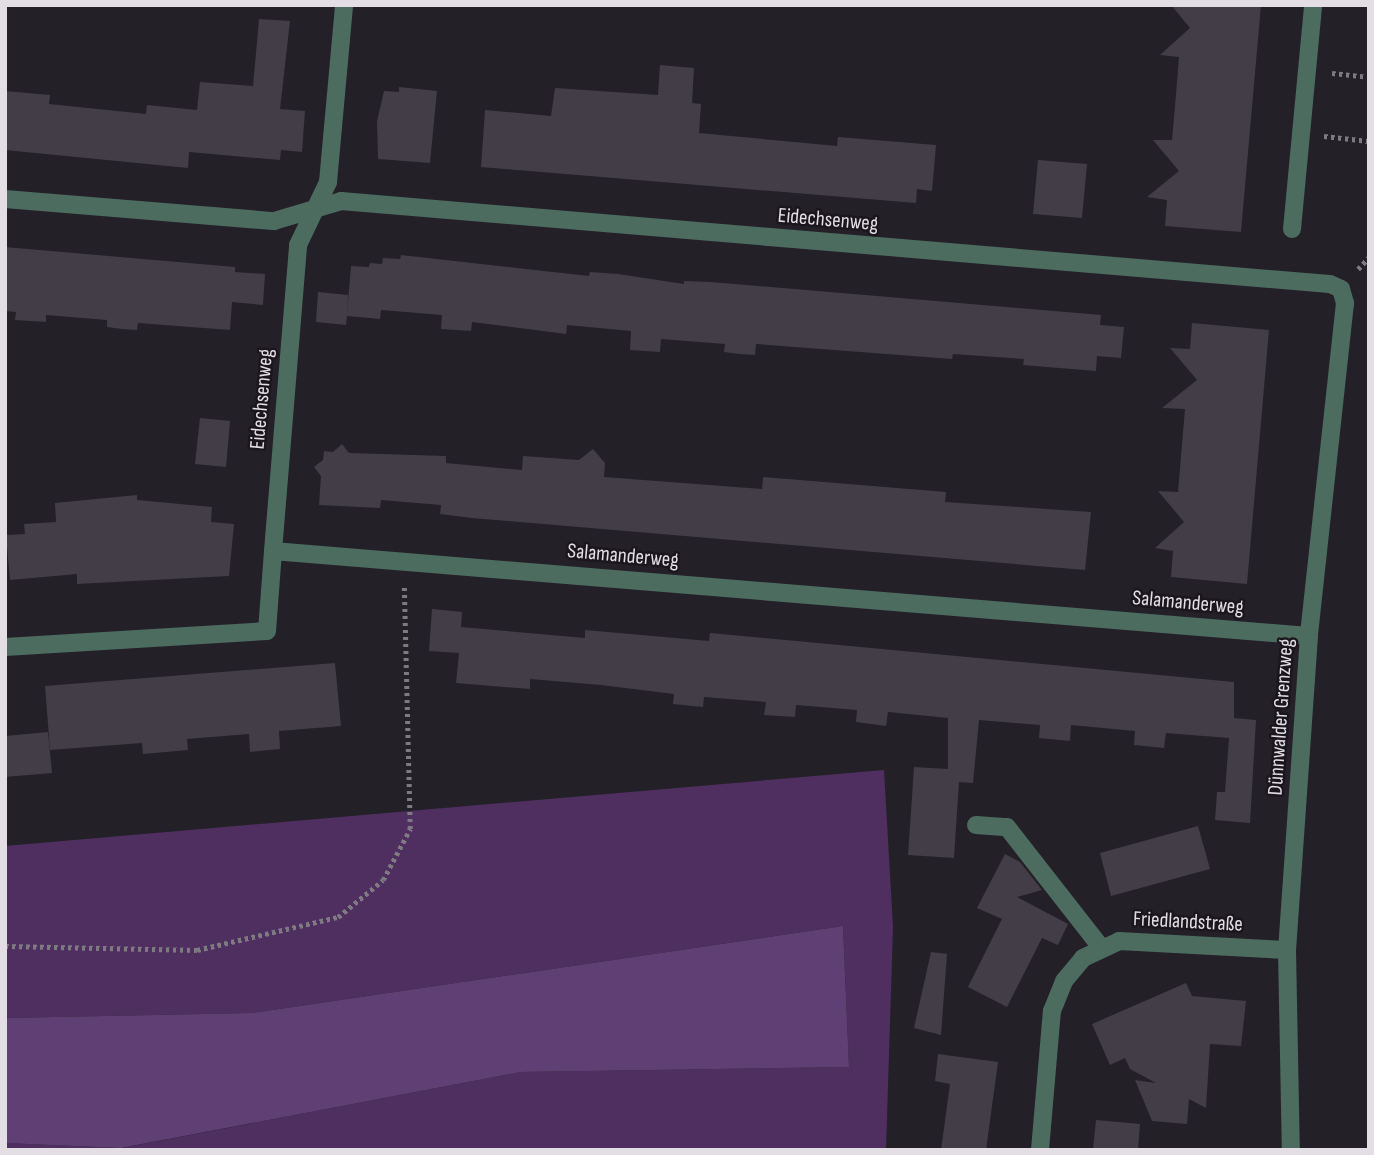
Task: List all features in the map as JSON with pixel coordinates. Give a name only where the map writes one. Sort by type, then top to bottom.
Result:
[{"type":"street","name":"Eidechsenweg","points":[[273,551],[298,245],[328,182],[344,5]]},
{"type":"street","points":[[1292,229],[1313,5]]},
{"type":"street","name":"Eidechsenweg","points":[[5,199],[274,221],[312,213],[341,201],[1330,284],[1341,289]]},
{"type":"street","name":"Dünnwalder Grenzweg","points":[[1291,1150],[1287,950],[1309,636],[1345,303],[1341,289]]},
{"type":"street","points":[[5,647],[267,631],[273,551]]},
{"type":"street","name":"Salamanderweg","points":[[273,551],[1309,636]]},
{"type":"street","points":[[976,825],[1007,827],[1100,946],[1073,966],[1052,1011],[1040,1150]]},
{"type":"street","name":"Friedlandstraße","points":[[1100,946],[1119,941],[1287,950]]},
{"type":"path","points":[[1307,71],[1369,77]]},
{"type":"path","points":[[1301,134],[1369,141]]},
{"type":"path","points":[[5,946],[197,950],[338,917],[383,880],[410,829],[403,560]]},
{"type":"shaded area","points":[[884,770],[893,927],[886,1150],[5,1150],[5,1143],[122,1148],[521,1072],[849,1067],[843,926],[253,1013],[5,1018],[5,846]]},
{"type":"shaded area","points":[[843,926],[849,1067],[521,1072],[121,1148],[5,1143],[5,1018],[253,1013]]},
{"type":"building","points":[[1171,5],[1261,5],[1241,232],[1165,226],[1167,200],[1147,197],[1179,171],[1153,140],[1172,140],[1175,106],[1179,57],[1160,55],[1190,28]]},
{"type":"building","points":[[259,19],[290,21],[280,109],[305,111],[302,152],[281,150],[280,160],[189,152],[188,168],[5,150],[5,91],[50,95],[49,104],[146,114],[147,105],[197,110],[200,82],[253,86]]},
{"type":"building","points":[[660,65],[694,68],[692,103],[701,104],[699,133],[837,146],[838,137],[936,145],[932,191],[917,189],[916,203],[481,167],[485,110],[551,116],[555,88],[658,95]]},
{"type":"building","points":[[399,87],[437,91],[430,163],[378,159],[377,121],[384,91],[399,92]]},
{"type":"building","points":[[1038,160],[1087,164],[1082,218],[1033,214]]},
{"type":"building","points":[[5,247],[235,267],[235,272],[265,274],[263,305],[232,302],[230,330],[138,323],[137,330],[122,329],[107,327],[107,320],[46,315],[46,322],[15,320],[16,312],[5,311]]},
{"type":"building","points":[[401,255],[589,276],[590,272],[618,274],[684,284],[684,281],[711,282],[1101,315],[1100,325],[1124,327],[1121,358],[1097,356],[1096,371],[1023,365],[1024,359],[953,354],[952,359],[756,344],[755,355],[739,354],[724,352],[725,344],[661,339],[660,352],[630,350],[631,331],[567,325],[566,334],[472,322],[471,331],[441,329],[442,315],[381,310],[380,319],[347,316],[346,325],[316,322],[318,292],[348,295],[347,313],[351,266],[369,267],[370,263],[382,264],[383,258],[400,259]]},
{"type":"building","points":[[1192,323],[1269,330],[1247,584],[1171,577],[1173,551],[1155,548],[1184,522],[1158,491],[1178,492],[1185,409],[1162,408],[1197,380],[1170,348],[1190,349]]},
{"type":"building","points":[[200,418],[230,421],[226,467],[195,464]]},
{"type":"building","points":[[342,444],[349,453],[446,456],[446,463],[522,470],[523,456],[579,460],[593,449],[605,463],[604,477],[762,489],[763,477],[946,492],[945,502],[1091,512],[1085,570],[472,518],[440,514],[441,505],[381,500],[380,508],[319,505],[321,476],[314,467],[323,460],[324,451],[333,452]]},
{"type":"building","points":[[137,495],[137,500],[212,507],[211,522],[234,524],[229,576],[77,584],[77,574],[10,580],[6,535],[25,534],[24,524],[56,522],[55,503]]},
{"type":"building","points":[[432,609],[462,612],[461,627],[585,638],[585,630],[709,641],[710,633],[1234,682],[1234,718],[1256,720],[1250,823],[1215,820],[1217,792],[1225,792],[1229,738],[1166,733],[1164,748],[1134,745],[1135,731],[1071,725],[1070,741],[1039,738],[1040,725],[979,720],[973,783],[959,782],[954,858],[908,855],[914,767],[948,769],[948,718],[888,712],[886,726],[856,722],[857,710],[796,705],[795,717],[764,715],[766,702],[704,697],[703,707],[673,704],[674,694],[601,685],[530,679],[530,689],[456,683],[459,653],[429,651]]},
{"type":"building","points":[[335,663],[341,726],[279,731],[280,749],[250,752],[249,734],[187,739],[188,750],[143,754],[142,743],[50,750],[45,686]]},
{"type":"building","points":[[48,732],[52,773],[5,777],[5,736]]},
{"type":"building","points":[[1198,826],[1210,869],[1111,896],[1100,853]]},
{"type":"building","points":[[1005,854],[1020,862],[1042,890],[1017,897],[1068,924],[1058,945],[1042,938],[1007,1007],[968,987],[1002,919],[977,908]]},
{"type":"building","points":[[931,952],[947,954],[941,1035],[914,1028]]},
{"type":"building","points":[[1186,983],[1192,996],[1246,1001],[1241,1046],[1210,1044],[1206,1108],[1189,1099],[1187,1124],[1152,1121],[1135,1080],[1156,1083],[1130,1069],[1125,1058],[1110,1065],[1092,1024]]},
{"type":"building","points":[[938,1054],[998,1062],[986,1150],[941,1150],[950,1084],[935,1081]]},
{"type":"building","points":[[1096,1120],[1140,1124],[1138,1150],[1093,1150]]}]
